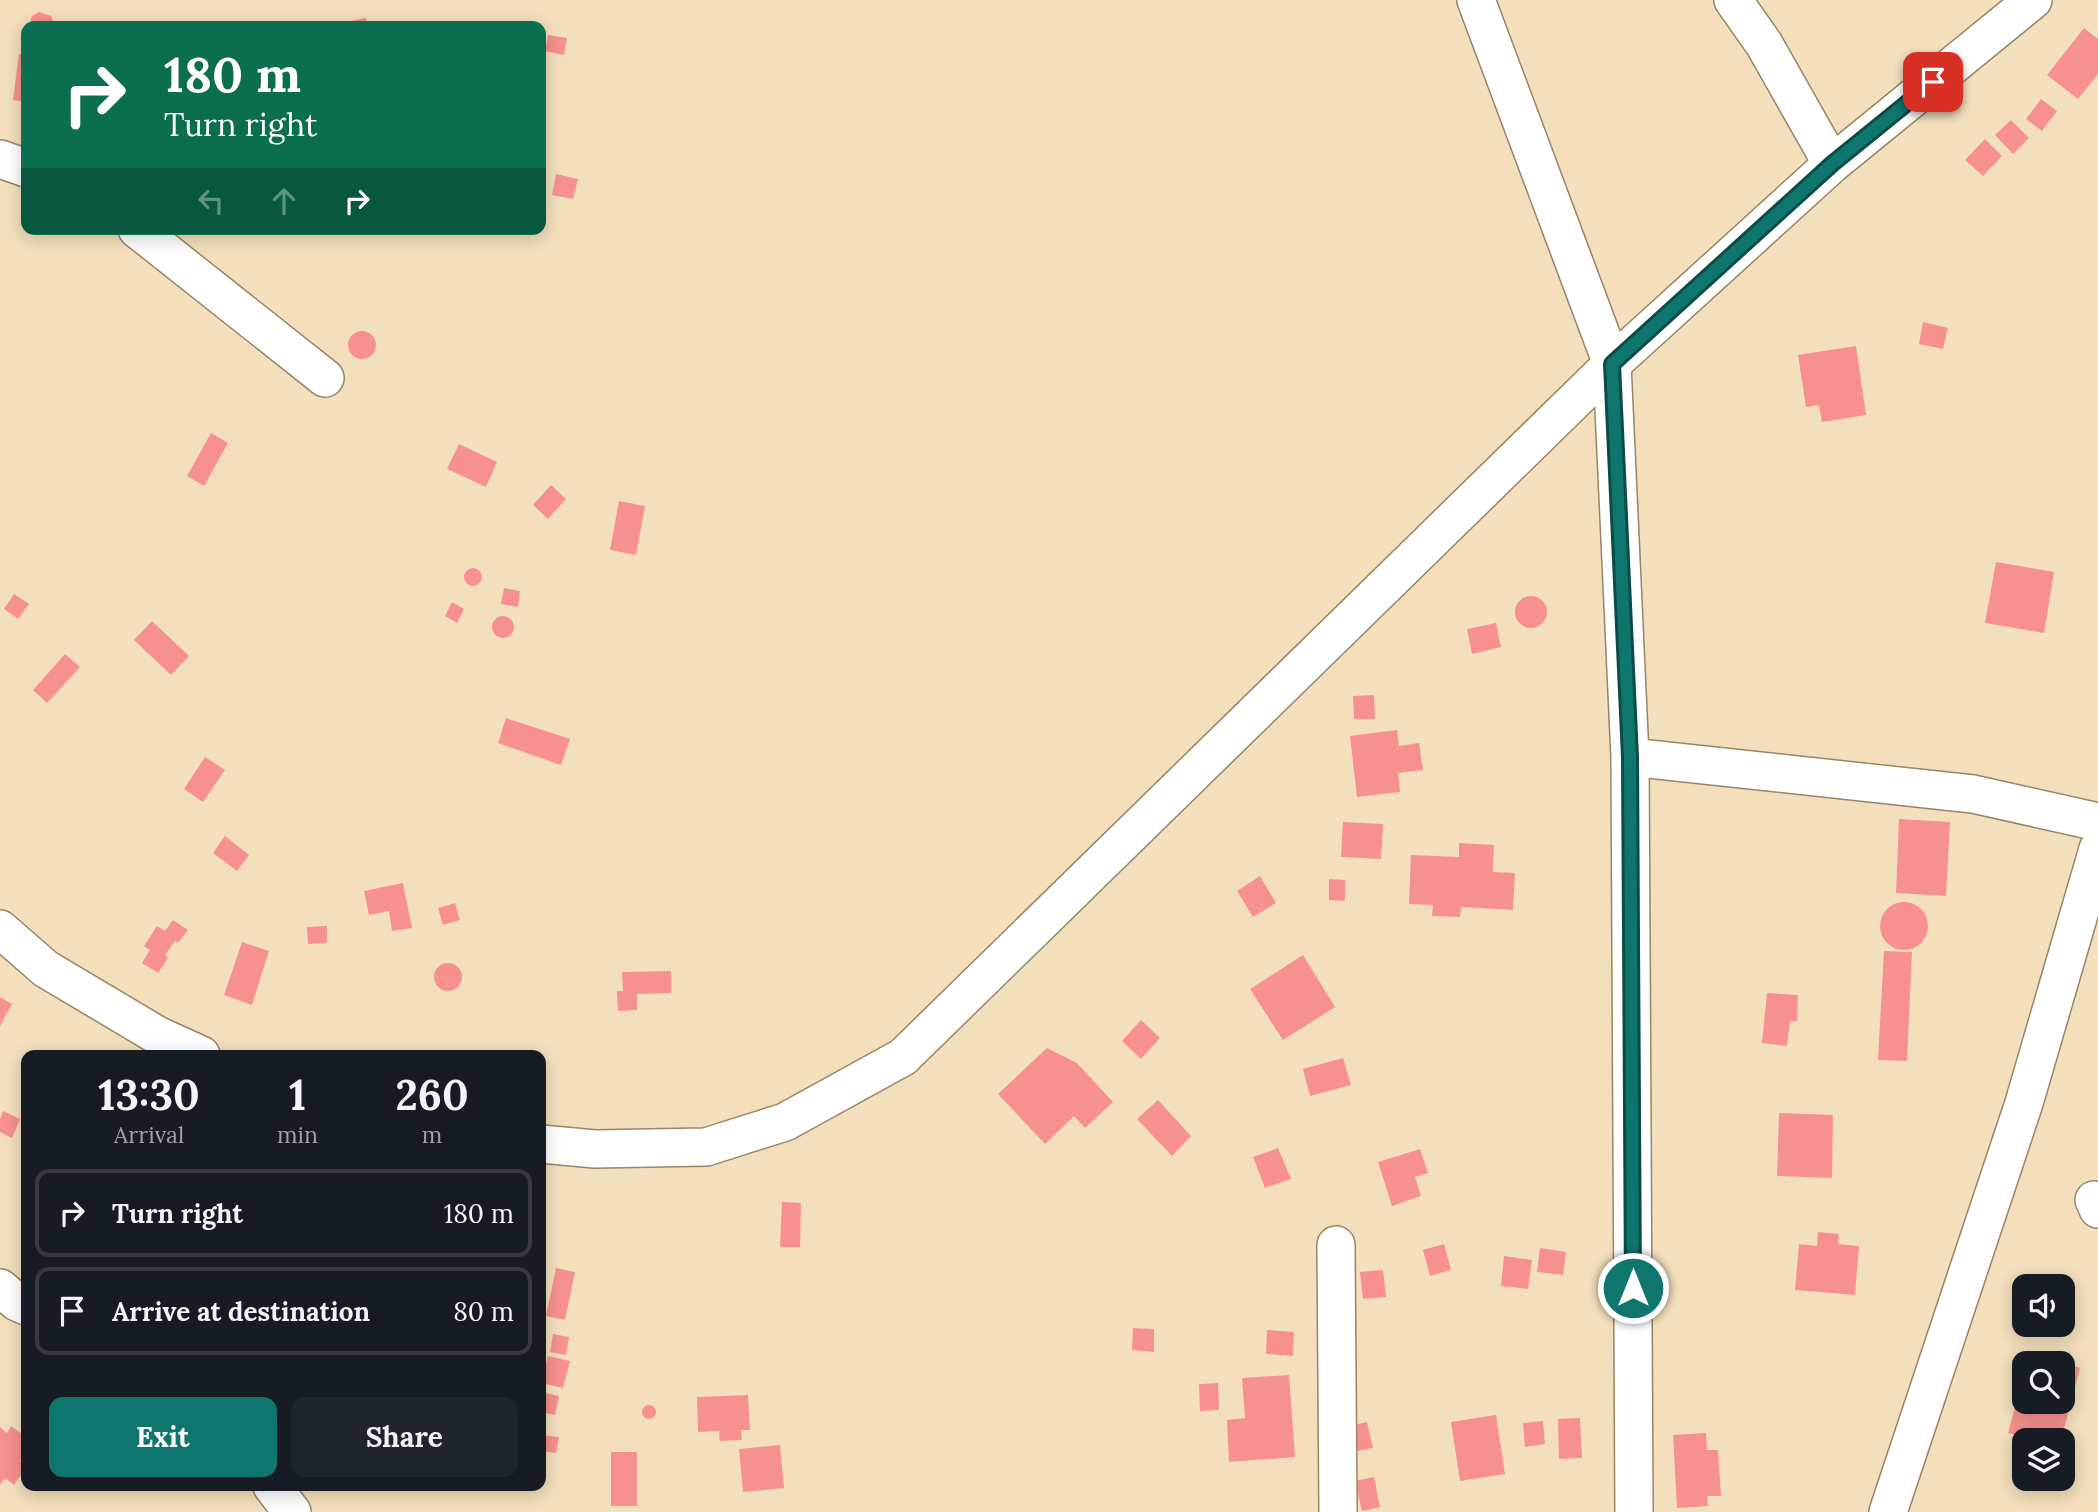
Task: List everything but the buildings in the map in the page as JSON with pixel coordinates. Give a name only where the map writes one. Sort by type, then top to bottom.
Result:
[{"type":"street","points":[[1476,0],[1612,364],[1630,757],[1634,1512]]},
{"type":"street","points":[[1733,0],[1764,44],[1832,164]]},
{"type":"street","points":[[546,1144],[595,1149],[706,1147],[785,1122],[903,1057],[1612,364],[1832,164],[2033,0]]},
{"type":"street","points":[[0,159],[21,166]]},
{"type":"street","points":[[145,235],[325,378]]},
{"type":"street","points":[[1630,757],[1973,794],[2098,822]]},
{"type":"street","points":[[1888,1512],[2024,1103],[2098,849]]},
{"type":"street","points":[[0,929],[47,969],[157,1035],[190,1050]]},
{"type":"street","points":[[1336,1245],[1338,1512]]},
{"type":"street","points":[[276,1491],[292,1512]]},
{"type":"route","points":[[1633,1288],[1630,757],[1612,364],[1832,164],[1933,82]]}]
